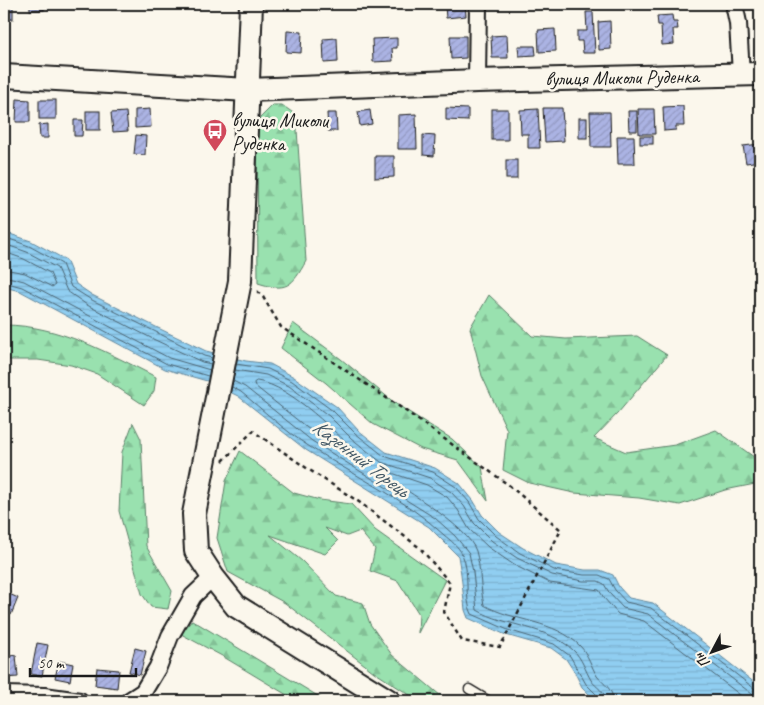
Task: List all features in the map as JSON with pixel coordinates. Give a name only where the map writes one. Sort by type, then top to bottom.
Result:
[{"type":"street","points":[[250,4],[240,277],[194,514],[196,551],[212,577],[236,606],[389,701]]},
{"type":"street","points":[[477,80],[478,4]]},
{"type":"street","points":[[734,4],[751,74]]},
{"type":"street","name":"вулиця Миколи Руденка","points":[[4,76],[248,90],[477,80],[751,74]]},
{"type":"street","points":[[129,701],[143,692],[158,667],[170,636],[193,596],[212,577]]},
{"type":"street","points":[[4,695],[44,696],[80,701]]},
{"type":"lane","points":[[469,689],[489,701]]},
{"type":"path","points":[[201,480],[207,478],[253,431],[359,502],[420,548],[450,583],[444,612],[462,641],[500,647],[561,530],[510,486],[400,407],[281,326],[263,297],[240,277]]},
{"type":"green space","points":[[273,105],[282,105],[296,115],[306,261],[297,277],[282,287],[258,283],[257,121]]},
{"type":"green space","points":[[489,295],[532,336],[566,339],[637,336],[667,355],[618,413],[594,438],[626,452],[675,445],[716,430],[754,457],[760,483],[725,490],[680,505],[639,498],[574,493],[529,483],[503,470],[507,430],[482,376],[470,328]]},
{"type":"green space","points":[[293,323],[396,404],[452,439],[482,467],[488,501],[458,460],[421,449],[373,424],[326,383],[281,348]]},
{"type":"green space","points":[[4,325],[44,330],[83,342],[156,377],[154,391],[144,405],[97,374],[71,365],[38,360],[4,360]]},
{"type":"green space","points":[[133,423],[141,439],[146,546],[172,591],[168,609],[151,607],[142,594],[119,511],[122,452]]},
{"type":"green space","points":[[240,451],[294,493],[320,500],[351,504],[375,530],[445,580],[418,633],[419,614],[398,581],[370,571],[375,549],[360,531],[347,536],[325,528],[338,541],[325,554],[270,535],[302,561],[336,596],[363,603],[370,624],[392,655],[447,701],[419,701],[374,672],[285,603],[228,572],[217,538],[226,481]]},
{"type":"green space","points":[[192,620],[326,701],[297,701],[181,634]]},
{"type":"water","name":"Казенний Торець","points":[[4,232],[31,241],[66,260],[76,284],[92,295],[158,328],[206,351],[246,361],[270,364],[294,377],[337,407],[358,430],[386,452],[435,468],[459,483],[482,515],[499,532],[523,548],[556,565],[585,570],[600,570],[613,575],[619,587],[629,598],[653,603],[760,687],[760,701],[596,701],[582,687],[566,659],[551,648],[506,635],[468,618],[465,610],[458,556],[429,527],[306,450],[238,396],[207,381],[165,369],[20,291],[4,287]]},
{"type":"building","points":[[4,4],[13,4],[13,19],[4,19]]},
{"type":"building","points":[[30,4],[44,4],[44,10],[30,10]]},
{"type":"building","points":[[437,4],[465,4],[466,16],[446,18],[445,6],[438,6]]},
{"type":"building","points":[[586,12],[593,12],[595,53],[583,53],[582,41],[577,41],[577,31],[587,31]]},
{"type":"building","points":[[672,15],[673,22],[677,22],[678,29],[673,29],[674,44],[662,45],[661,25],[658,25],[657,16]]},
{"type":"building","points":[[610,21],[611,49],[599,50],[598,22]]},
{"type":"building","points":[[555,29],[556,51],[539,52],[538,30]]},
{"type":"building","points":[[287,31],[302,32],[301,53],[286,52]]},
{"type":"building","points":[[507,35],[508,58],[492,58],[491,36]]},
{"type":"building","points":[[450,36],[466,36],[466,58],[451,59]]},
{"type":"building","points":[[337,38],[338,62],[324,63],[323,39]]},
{"type":"building","points":[[397,38],[397,48],[392,48],[393,61],[373,62],[372,39]]},
{"type":"building","points":[[518,46],[535,46],[536,55],[519,56]]},
{"type":"building","points":[[17,99],[30,100],[30,122],[16,122]]},
{"type":"building","points":[[39,100],[56,100],[56,119],[39,119]]},
{"type":"building","points":[[683,106],[684,126],[676,126],[676,130],[664,131],[663,107]]},
{"type":"building","points":[[446,108],[468,109],[468,121],[446,120]]},
{"type":"building","points":[[543,108],[562,108],[564,141],[545,142]]},
{"type":"building","points":[[150,109],[151,127],[135,128],[135,110]]},
{"type":"building","points":[[492,109],[508,109],[508,140],[492,140]]},
{"type":"building","points":[[538,109],[540,148],[528,148],[528,134],[521,134],[520,110]]},
{"type":"building","points":[[638,109],[654,109],[655,134],[639,134]]},
{"type":"building","points":[[370,110],[372,124],[360,126],[358,112]]},
{"type":"building","points":[[86,111],[100,111],[100,130],[86,130]]},
{"type":"building","points":[[628,111],[637,111],[637,131],[629,131]]},
{"type":"building","points":[[126,112],[128,131],[113,132],[111,113]]},
{"type":"building","points":[[590,112],[610,112],[611,147],[591,147]]},
{"type":"building","points":[[327,113],[336,113],[337,131],[328,131]]},
{"type":"building","points":[[416,114],[417,149],[398,149],[398,115]]},
{"type":"building","points":[[579,118],[587,118],[587,138],[579,138]]},
{"type":"building","points":[[74,120],[83,120],[82,136],[74,136]]},
{"type":"building","points":[[48,124],[48,138],[40,138],[39,125]]},
{"type":"building","points":[[136,135],[146,136],[145,155],[134,154]]},
{"type":"building","points":[[423,135],[435,136],[434,156],[423,155]]},
{"type":"building","points":[[617,136],[634,136],[635,164],[618,164]]},
{"type":"building","points":[[640,136],[653,136],[653,144],[640,144]]},
{"type":"building","points":[[760,144],[760,161],[746,163],[743,146]]},
{"type":"building","points":[[375,156],[394,156],[394,177],[375,178]]},
{"type":"building","points":[[506,160],[517,160],[517,179],[506,179]]},
{"type":"building","points":[[5,592],[18,598],[11,615],[4,612]]},
{"type":"building","points":[[37,643],[48,645],[42,676],[31,674]]},
{"type":"building","points":[[135,648],[146,651],[140,675],[129,672]]},
{"type":"building","points":[[16,655],[18,677],[4,678],[4,657]]},
{"type":"building","points":[[59,661],[73,664],[70,681],[55,678]]},
{"type":"building","points":[[97,668],[119,670],[117,688],[95,685]]},
{"type":"place","name":"вулиця Миколи Руденка","points":[[215,152]]}]
